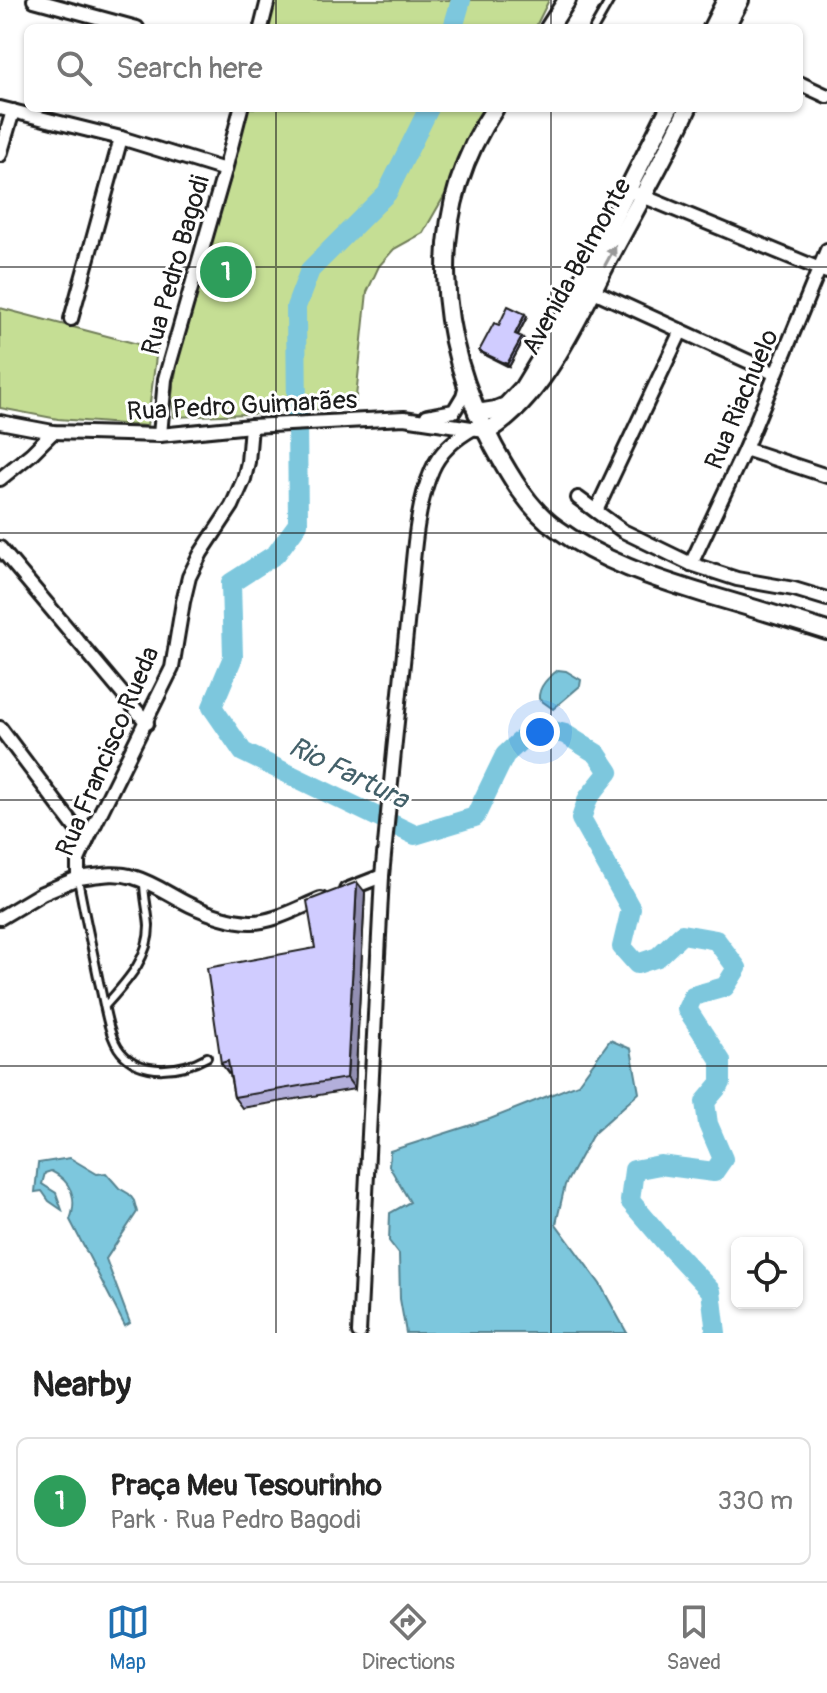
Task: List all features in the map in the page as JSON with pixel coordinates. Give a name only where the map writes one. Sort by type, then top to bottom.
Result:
[{"type":"main road","points":[[552,24],[567,0]]},
{"type":"main road","points":[[714,24],[726,0]]},
{"type":"main road","points":[[727,24],[740,0]]},
{"type":"main road","points":[[493,112],[463,167],[449,221],[446,287],[451,326],[466,385],[510,475],[533,506],[554,527],[618,564],[666,582],[827,631]]},
{"type":"main road","name":"Avenida Belmonte","points":[[485,425],[523,388],[585,287],[678,112]]},
{"type":"main road","points":[[456,347],[485,425]]},
{"type":"street","points":[[34,0],[122,24]]},
{"type":"street","points":[[262,24],[268,0]]},
{"type":"street","points":[[803,85],[827,96]]},
{"type":"street","points":[[0,155],[6,109],[121,138],[225,170]]},
{"type":"street","name":"Rua Pedro Bagodi","points":[[160,435],[165,379],[240,112]]},
{"type":"street","points":[[71,319],[121,138]]},
{"type":"street","points":[[635,193],[823,271]]},
{"type":"street","name":"Rua Riachuelo","points":[[691,564],[823,271],[827,250]]},
{"type":"street","points":[[585,287],[776,374]]},
{"type":"street","points":[[596,511],[681,331]]},
{"type":"street","points":[[454,411],[466,385]]},
{"type":"street","points":[[404,418],[454,411],[485,425]]},
{"type":"street","name":"Rua Pedro Guimarães","points":[[0,422],[53,432],[160,435],[251,426],[404,418],[485,425]]},
{"type":"street","points":[[359,1333],[382,876],[416,539],[424,492],[438,459],[452,443],[485,425]]},
{"type":"street","name":"Rua Francisco Rueda","points":[[4,916],[42,893],[78,878],[78,860],[86,842],[172,668],[189,577],[232,506],[244,479],[251,426]]},
{"type":"street","points":[[0,479],[53,432]]},
{"type":"street","points":[[745,449],[827,476]]},
{"type":"street","points":[[578,498],[623,531],[691,564],[737,579],[794,589],[827,599]]},
{"type":"street","points":[[0,548],[147,723]]},
{"type":"street","points":[[0,728],[86,842]]},
{"type":"street","points":[[78,878],[118,874],[133,877],[189,905],[252,922],[276,917],[326,897]]},
{"type":"street","points":[[340,892],[382,876]]},
{"type":"street","points":[[0,902],[4,916]]},
{"type":"lane","points":[[596,24],[610,0]]},
{"type":"lane","points":[[78,878],[105,1006],[115,1043],[121,1052],[144,1068],[178,1067],[207,1057]]},
{"type":"lane","points":[[105,1006],[132,976],[148,940],[144,882]]},
{"type":"green space","points":[[268,0],[549,0],[537,24],[262,24]]},
{"type":"green space","points":[[243,112],[486,112],[423,233],[394,249],[379,266],[367,292],[355,406],[174,417],[172,395],[187,302],[230,181]]},
{"type":"green space","points":[[0,308],[157,349],[147,426],[58,419],[0,408]]},
{"type":"water","points":[[558,670],[581,680],[580,686],[553,709],[539,699],[539,694],[545,682]]},
{"type":"water","points":[[610,1040],[631,1049],[639,1093],[593,1134],[565,1185],[556,1224],[600,1284],[627,1333],[406,1333],[400,1299],[399,1254],[389,1241],[390,1213],[410,1202],[389,1166],[390,1151],[490,1119],[578,1084]]},
{"type":"water","points":[[70,1158],[97,1174],[106,1173],[134,1201],[137,1212],[106,1259],[130,1323],[125,1326],[70,1220],[73,1197],[68,1185],[51,1171],[45,1173],[42,1184],[56,1193],[62,1210],[49,1201],[42,1191],[35,1192],[38,1163]]},
{"type":"building","points":[[508,306],[525,314],[515,334],[522,337],[507,364],[479,351],[494,323],[499,325]]},
{"type":"building","points":[[357,882],[347,1078],[234,1097],[228,1061],[221,1063],[207,968],[315,948],[307,901]]},
{"type":"waterway","name":"Rio Fartura","points":[[454,24],[461,0]]},
{"type":"waterway","name":"Rio Fartura","points":[[427,112],[387,193],[310,270],[296,307],[298,524],[276,554],[231,583],[233,657],[212,707],[243,752],[415,835],[475,817],[505,755],[531,731],[549,730],[565,734],[597,754],[609,772],[588,798],[581,819],[631,909],[622,947],[637,964],[658,957],[682,934],[716,940],[737,968],[725,987],[693,996],[687,1009],[721,1061],[721,1083],[705,1102],[708,1124],[723,1159],[714,1172],[660,1165],[634,1170],[630,1201],[711,1291],[716,1333]]},
{"type":"place","name":"Praça Meu Tesourinho","points":[[226,272]]}]
